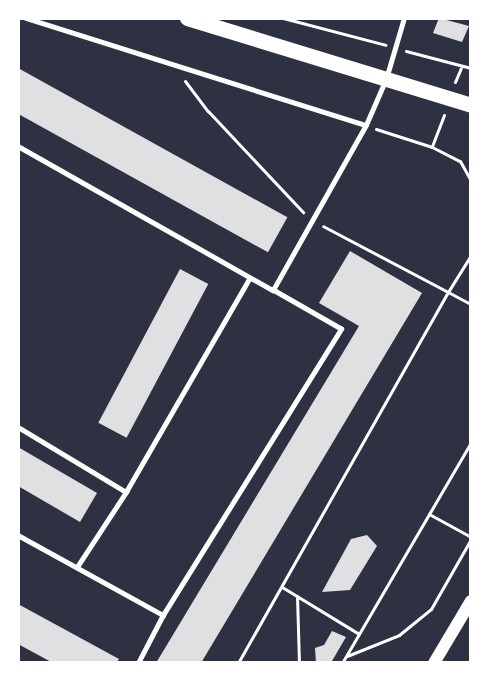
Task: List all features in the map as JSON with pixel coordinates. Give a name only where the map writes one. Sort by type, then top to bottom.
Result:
[{"type":"main road","points":[[187,18],[469,106]]},
{"type":"main road","points":[[434,663],[471,601]]},
{"type":"lane","points":[[26,18],[366,125]]},
{"type":"lane","points":[[273,290],[310,220],[366,125],[386,79],[404,18]]},
{"type":"lane","points":[[18,146],[249,279],[341,329],[163,615],[138,663]]},
{"type":"lane","points":[[77,567],[126,492],[249,279]]},
{"type":"lane","points":[[18,427],[126,492]]},
{"type":"lane","points":[[18,535],[163,615]]},
{"type":"path","points":[[283,18],[461,68],[471,68]]},
{"type":"path","points":[[173,65],[208,111],[310,220],[471,304]]},
{"type":"path","points":[[456,82],[461,68]]},
{"type":"path","points":[[432,147],[444,115]]},
{"type":"path","points":[[366,125],[432,147],[460,161],[471,181]]},
{"type":"path","points":[[238,663],[471,255]]},
{"type":"path","points":[[342,663],[471,442]]},
{"type":"path","points":[[346,657],[399,635],[431,609],[471,538],[429,514]]},
{"type":"path","points":[[282,586],[359,634]]},
{"type":"path","points":[[297,596],[299,663]]},
{"type":"building","points":[[439,18],[469,26],[462,42],[433,33]]},
{"type":"building","points":[[18,68],[287,217],[268,252],[18,114]]},
{"type":"building","points":[[350,251],[422,293],[201,663],[156,663],[359,326],[319,303]]},
{"type":"building","points":[[180,269],[208,284],[127,438],[98,423]]},
{"type":"building","points":[[18,447],[97,493],[80,522],[18,486]]},
{"type":"building","points":[[367,535],[377,546],[350,590],[322,592],[351,539]]},
{"type":"building","points":[[18,604],[119,659],[116,663],[53,663],[18,644]]},
{"type":"building","points":[[332,631],[346,637],[332,661],[316,663],[315,648],[324,645]]}]
